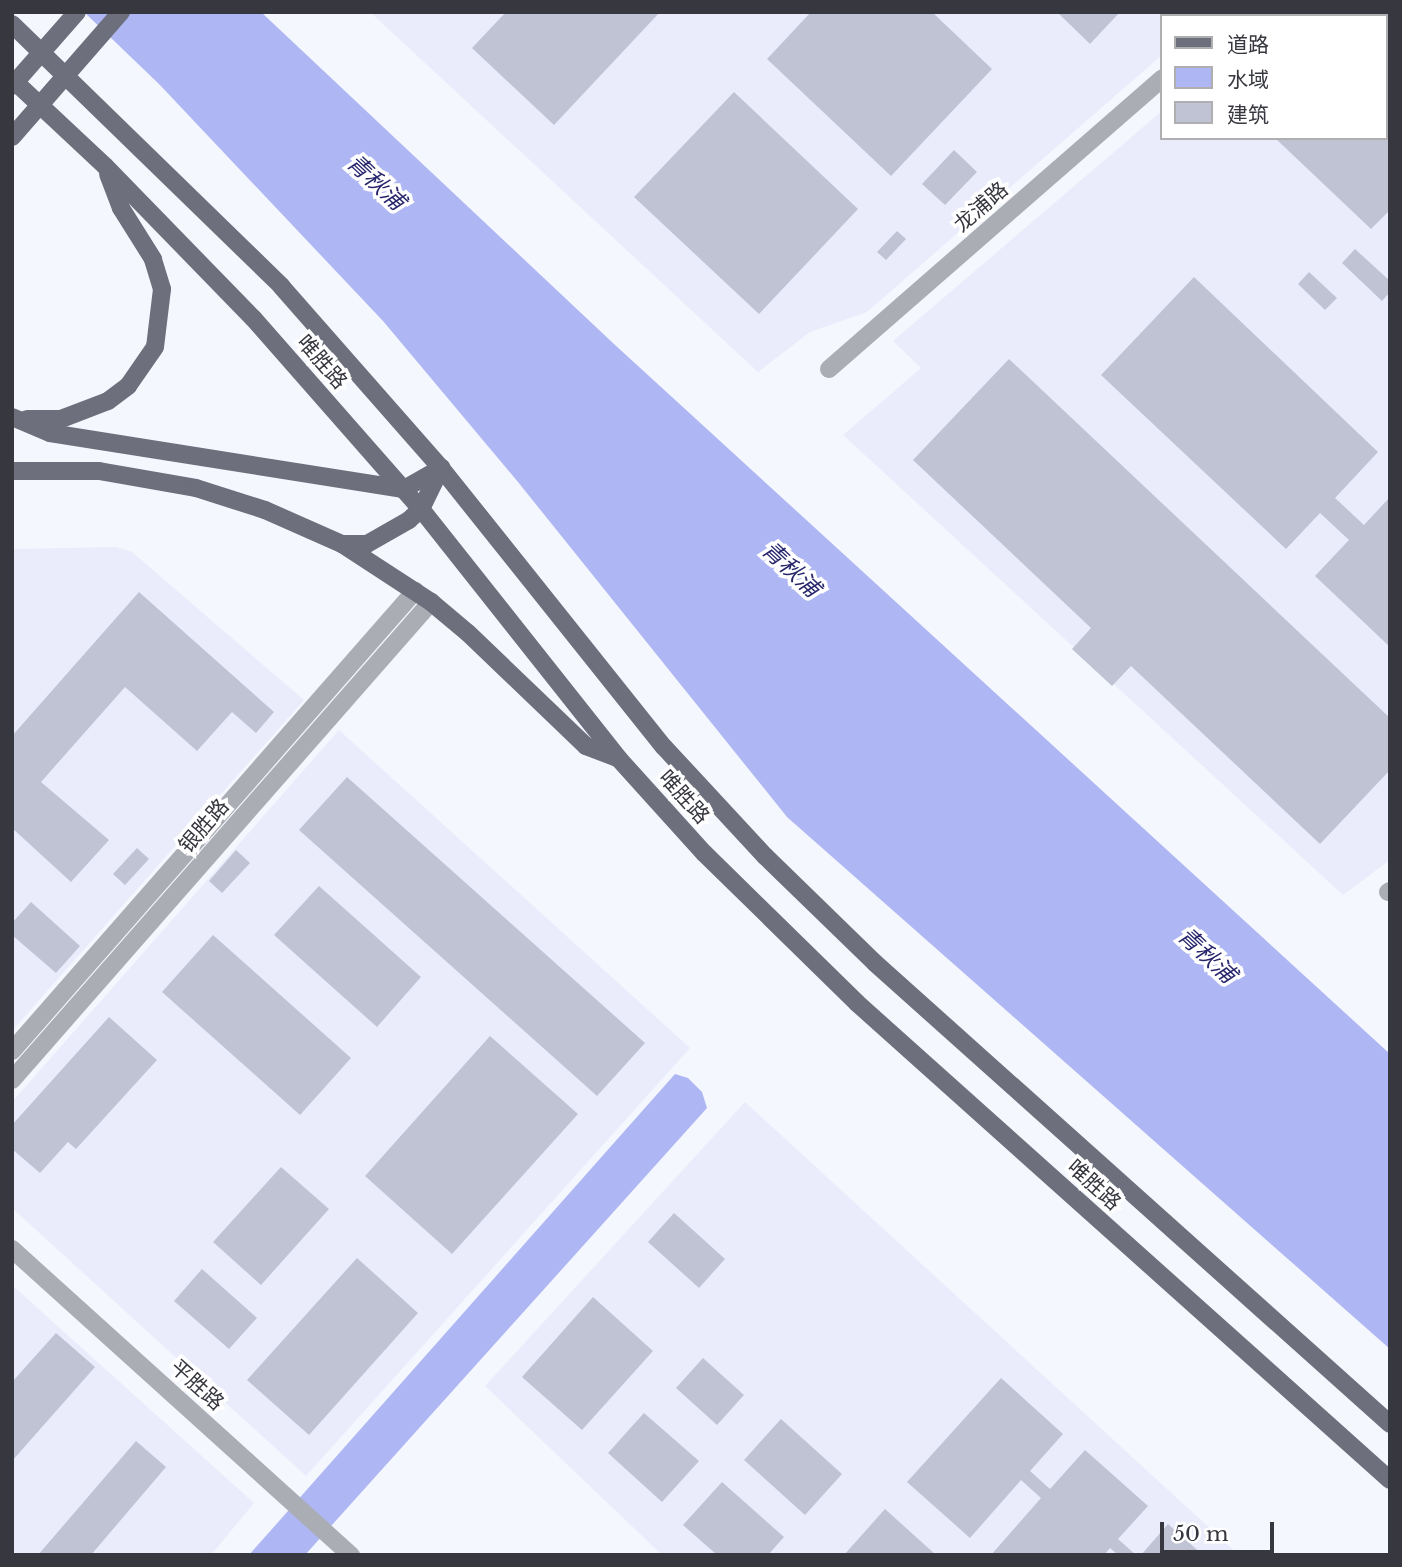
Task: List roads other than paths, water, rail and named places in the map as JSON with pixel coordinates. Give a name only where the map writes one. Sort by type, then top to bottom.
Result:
[{"type":"main road","points":[[12,86],[77,12]]},
{"type":"main road","points":[[13,137],[121,12]]},
{"type":"main road","name":"唯胜路","points":[[12,24],[281,286],[440,468],[664,747],[765,856],[875,963],[1390,1424]]},
{"type":"main road","name":"唯胜路","points":[[12,79],[105,166],[253,317],[421,509],[619,758],[705,853],[857,1003],[1390,1480]]},
{"type":"main road","points":[[15,418],[61,419],[108,401],[128,386],[155,347],[162,289],[153,259],[121,208],[105,166]]},
{"type":"main road","points":[[15,418],[50,433],[404,489],[440,468]]},
{"type":"main road","points":[[342,544],[367,544],[391,534],[421,509],[440,468]]},
{"type":"main road","points":[[12,471],[99,471],[196,488],[265,510],[342,544],[431,602],[586,746],[619,758]]},
{"type":"street","name":"龙浦路","points":[[829,369],[1160,81]]},
{"type":"street","name":"银胜路","points":[[12,1051],[415,591]]},
{"type":"street","name":"银胜路","points":[[12,1080],[431,602]]},
{"type":"street","name":"平胜路","points":[[12,1249],[351,1555]]},
{"type":"water","name":"青秋浦","points":[[84,12],[261,12],[614,344],[1390,1054],[1390,1349],[787,817],[518,482],[383,321],[159,84]]},
{"type":"water","points":[[675,1074],[688,1078],[702,1092],[707,1108],[305,1555],[249,1555]]}]
